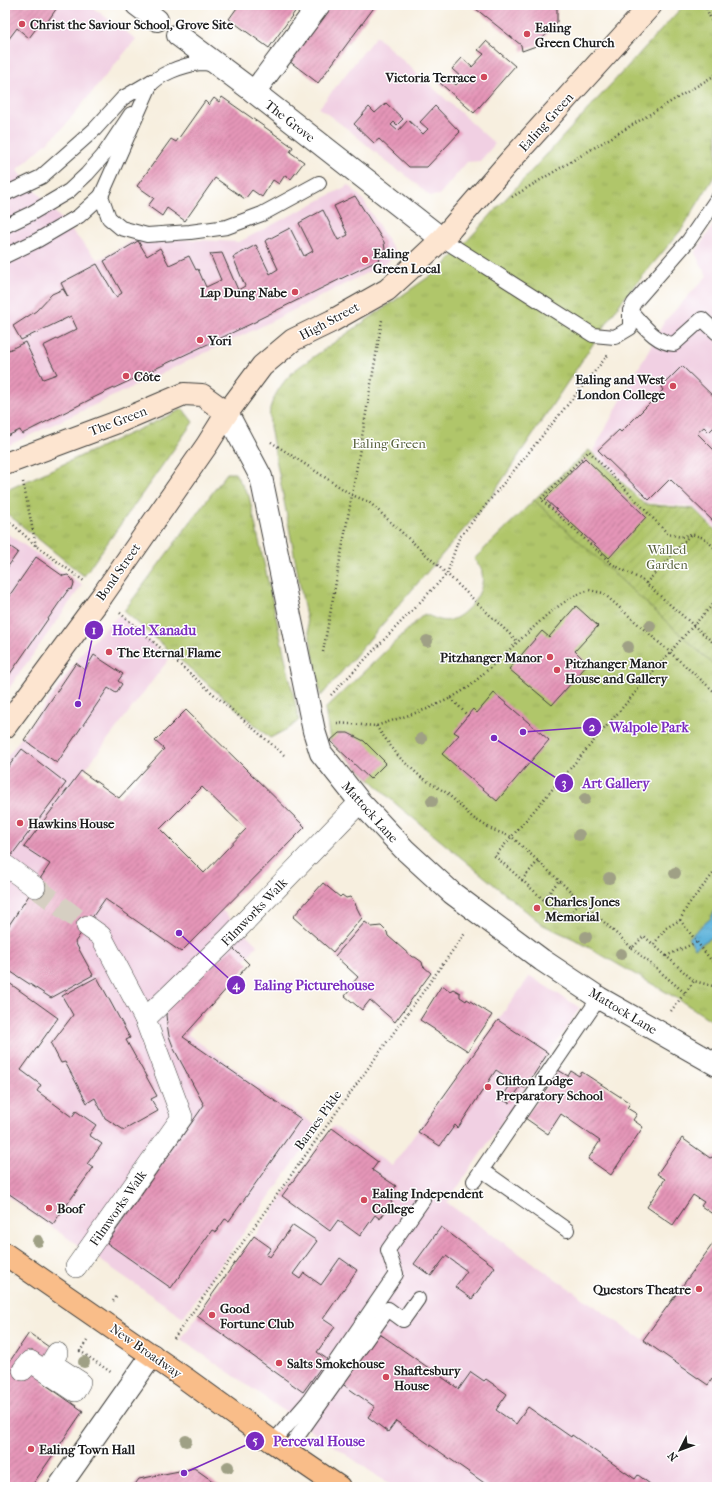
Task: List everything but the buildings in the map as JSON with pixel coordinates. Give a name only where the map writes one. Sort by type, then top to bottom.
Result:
[{"type":"main road","name":"Ealing Green","points":[[442,239],[651,5]]},
{"type":"main road","name":"High Street","points":[[227,413],[262,366],[293,340],[332,321],[387,290],[442,239]]},
{"type":"main road","name":"The Green","points":[[5,464],[123,420],[184,394],[202,395],[227,413]]},
{"type":"main road","name":"Bond Street","points":[[5,727],[102,596],[207,445],[227,413]]},
{"type":"main road","name":"New Broadway","points":[[5,1254],[152,1355],[339,1487]]},
{"type":"street","name":"The Grove","points":[[137,5],[157,20]]},
{"type":"street","points":[[254,92],[319,5]]},
{"type":"street","name":"The Grove","points":[[178,35],[254,92],[442,239]]},
{"type":"street","name":"Mattock Lane","points":[[227,413],[261,477],[314,731],[321,753],[360,802],[423,868],[452,893],[542,960],[600,998],[717,1065]]},
{"type":"street","name":"Filmworks Walk","points":[[145,1019],[229,938],[360,802]]},
{"type":"street","points":[[5,865],[35,887]]},
{"type":"street","name":"Filmworks Walk","points":[[76,1267],[182,1117],[145,1019],[101,936],[87,926]]},
{"type":"street","points":[[23,1370],[30,1361],[75,1390],[80,1382],[51,1362],[57,1353]]},
{"type":"street","points":[[59,1487],[152,1355]]},
{"type":"lane","name":"The Grove","points":[[157,20],[178,35]]},
{"type":"lane","points":[[5,194],[41,177],[95,129],[123,98],[174,70],[189,65],[202,63],[218,65]]},
{"type":"lane","points":[[5,256],[38,240],[79,216],[101,196],[152,81]]},
{"type":"lane","points":[[5,226],[30,214],[69,191],[87,174],[103,156],[152,81]]},
{"type":"lane","points":[[101,196],[109,218],[121,228],[147,235],[190,232],[227,227],[262,214],[319,183]]},
{"type":"lane","points":[[442,239],[592,335],[615,337],[630,328],[630,311],[634,303],[689,240],[717,199]]},
{"type":"lane","points":[[630,311],[652,334],[666,344],[674,344],[702,319],[717,333]]},
{"type":"lane","points":[[567,1230],[478,1176],[600,998]]},
{"type":"lane","points":[[280,1446],[308,1402],[396,1274],[388,1250],[423,1200]]},
{"type":"lane","points":[[280,1446],[388,1310],[402,1320],[418,1299]]},
{"type":"path","points":[[705,5],[717,34]]},
{"type":"path","points":[[509,199],[717,74]]},
{"type":"path","points":[[323,652],[352,495],[387,290]]},
{"type":"path","points":[[311,715],[447,574],[459,538],[630,328]]},
{"type":"path","points":[[266,439],[352,495],[369,502],[518,642]]},
{"type":"path","points":[[717,550],[704,538],[691,534],[681,537],[668,534],[589,452],[541,499],[612,564],[642,580],[717,646]]},
{"type":"path","points":[[22,477],[36,546]]},
{"type":"path","points":[[5,517],[36,546],[88,584]]},
{"type":"path","points":[[646,584],[691,534]]},
{"type":"path","points":[[336,723],[376,726],[421,712],[451,698],[469,687],[548,614],[576,595],[589,590],[603,593],[670,654],[717,694]]},
{"type":"path","points":[[582,901],[565,919],[495,856],[717,600]]},
{"type":"path","points":[[114,608],[284,755]]},
{"type":"path","points":[[451,698],[468,716]]},
{"type":"path","points":[[376,726],[399,757],[422,778],[447,793],[473,818],[493,830],[512,837],[632,948],[685,993]]},
{"type":"path","points":[[522,880],[538,861]]},
{"type":"path","points":[[654,944],[666,928],[680,920],[688,905],[717,869]]},
{"type":"path","points":[[544,900],[559,880]]},
{"type":"path","name":"Barnes Pikle","points":[[174,1338],[479,914]]},
{"type":"path","points":[[680,920],[717,966]]},
{"type":"path","points":[[632,948],[644,936],[694,981],[717,987]]},
{"type":"path","points":[[666,956],[697,942]]},
{"type":"path","points":[[658,1032],[694,981]]},
{"type":"path","points":[[87,1341],[80,1351],[130,1386]]},
{"type":"shaded area","points":[[5,5],[89,5],[136,39],[61,130],[17,170],[98,260],[139,237],[239,242],[349,185],[363,200],[395,252],[388,262],[260,327],[5,447]]},
{"type":"shaded area","points":[[376,36],[495,144],[480,161],[467,162],[439,195],[430,196],[401,171],[399,172],[349,130],[319,108]]},
{"type":"shaded area","name":"Ealing and West London College","points":[[717,219],[717,530],[694,507],[645,502],[593,451],[664,322],[707,276],[695,253]]},
{"type":"shaded area","points":[[5,532],[82,585],[5,694]]},
{"type":"shaded area","points":[[119,615],[169,659],[83,772],[257,945],[187,1034],[319,1128],[183,1317],[5,1195],[5,760],[85,649]]},
{"type":"shaded area","points":[[530,976],[580,1008],[447,1203],[643,1340],[717,1238],[717,1487],[393,1487],[181,1339],[334,1126],[392,1166]]},
{"type":"green space","name":"Ealing Green","points":[[684,5],[717,5],[717,172],[682,229],[621,302],[489,500],[321,696],[270,427],[270,408],[275,396],[285,380],[299,367],[443,267]]},
{"type":"green space","points":[[183,409],[193,422],[84,576],[5,512],[5,491]]},
{"type":"green space","points":[[589,450],[644,504],[694,509],[717,532],[717,1024],[678,999],[574,939],[543,925],[396,804],[330,741],[325,709],[424,614],[448,621],[464,613],[474,601],[483,580],[482,571],[474,559],[534,500]]},
{"type":"green space","name":"Walled Garden","points":[[589,450],[644,504],[694,509],[717,532],[717,668],[534,500]]},
{"type":"green space","points":[[227,473],[235,473],[249,496],[299,720],[291,727],[270,738],[124,611]]},
{"type":"water","points":[[717,906],[717,934],[695,948],[688,938],[711,918]]},
{"type":"tunnel","points":[[35,887],[87,926]]},
{"type":"place","name":"Christ the Saviour School, Grove Site","points":[[22,24]]},
{"type":"place","name":"Ealing Green Church","points":[[527,34]]},
{"type":"place","name":"Victoria Terrace","points":[[484,77]]},
{"type":"place","name":"Ealing Green Local","points":[[365,260]]},
{"type":"place","name":"Lap Dung Nabe","points":[[295,292]]},
{"type":"place","name":"Yori","points":[[200,340]]},
{"type":"place","name":"Côte","points":[[126,376]]},
{"type":"place","name":"Ealing and West London College","points":[[673,386]]},
{"type":"place","name":"The Eternal Flame","points":[[109,652]]},
{"type":"place","name":"Pitzhanger Manor","points":[[550,657]]},
{"type":"place","name":"Pitzhanger Manor House and Gallery","points":[[557,670]]},
{"type":"place","name":"Hotel Xanadu","points":[[78,704]]},
{"type":"place","name":"Walpole Park","points":[[523,732]]},
{"type":"place","name":"Art Gallery","points":[[494,738]]},
{"type":"place","name":"Hawkins House","points":[[20,823]]},
{"type":"place","name":"Charles Jones Memorial","points":[[537,908]]},
{"type":"place","name":"Ealing Picturehouse","points":[[179,933]]},
{"type":"place","name":"Clifton Lodge Preparatory School","points":[[488,1087]]},
{"type":"place","name":"Ealing Independent College","points":[[364,1200]]},
{"type":"place","name":"Boof","points":[[49,1208]]},
{"type":"place","name":"Questors Theatre","points":[[699,1289]]},
{"type":"place","name":"Good Fortune Club","points":[[212,1315]]},
{"type":"place","name":"Salts Smokehouse","points":[[279,1363]]},
{"type":"place","name":"Shaftesbury House","points":[[386,1377]]},
{"type":"place","name":"Ealing Town Hall","points":[[31,1449]]},
{"type":"place","name":"Perceval House","points":[[184,1473]]}]
